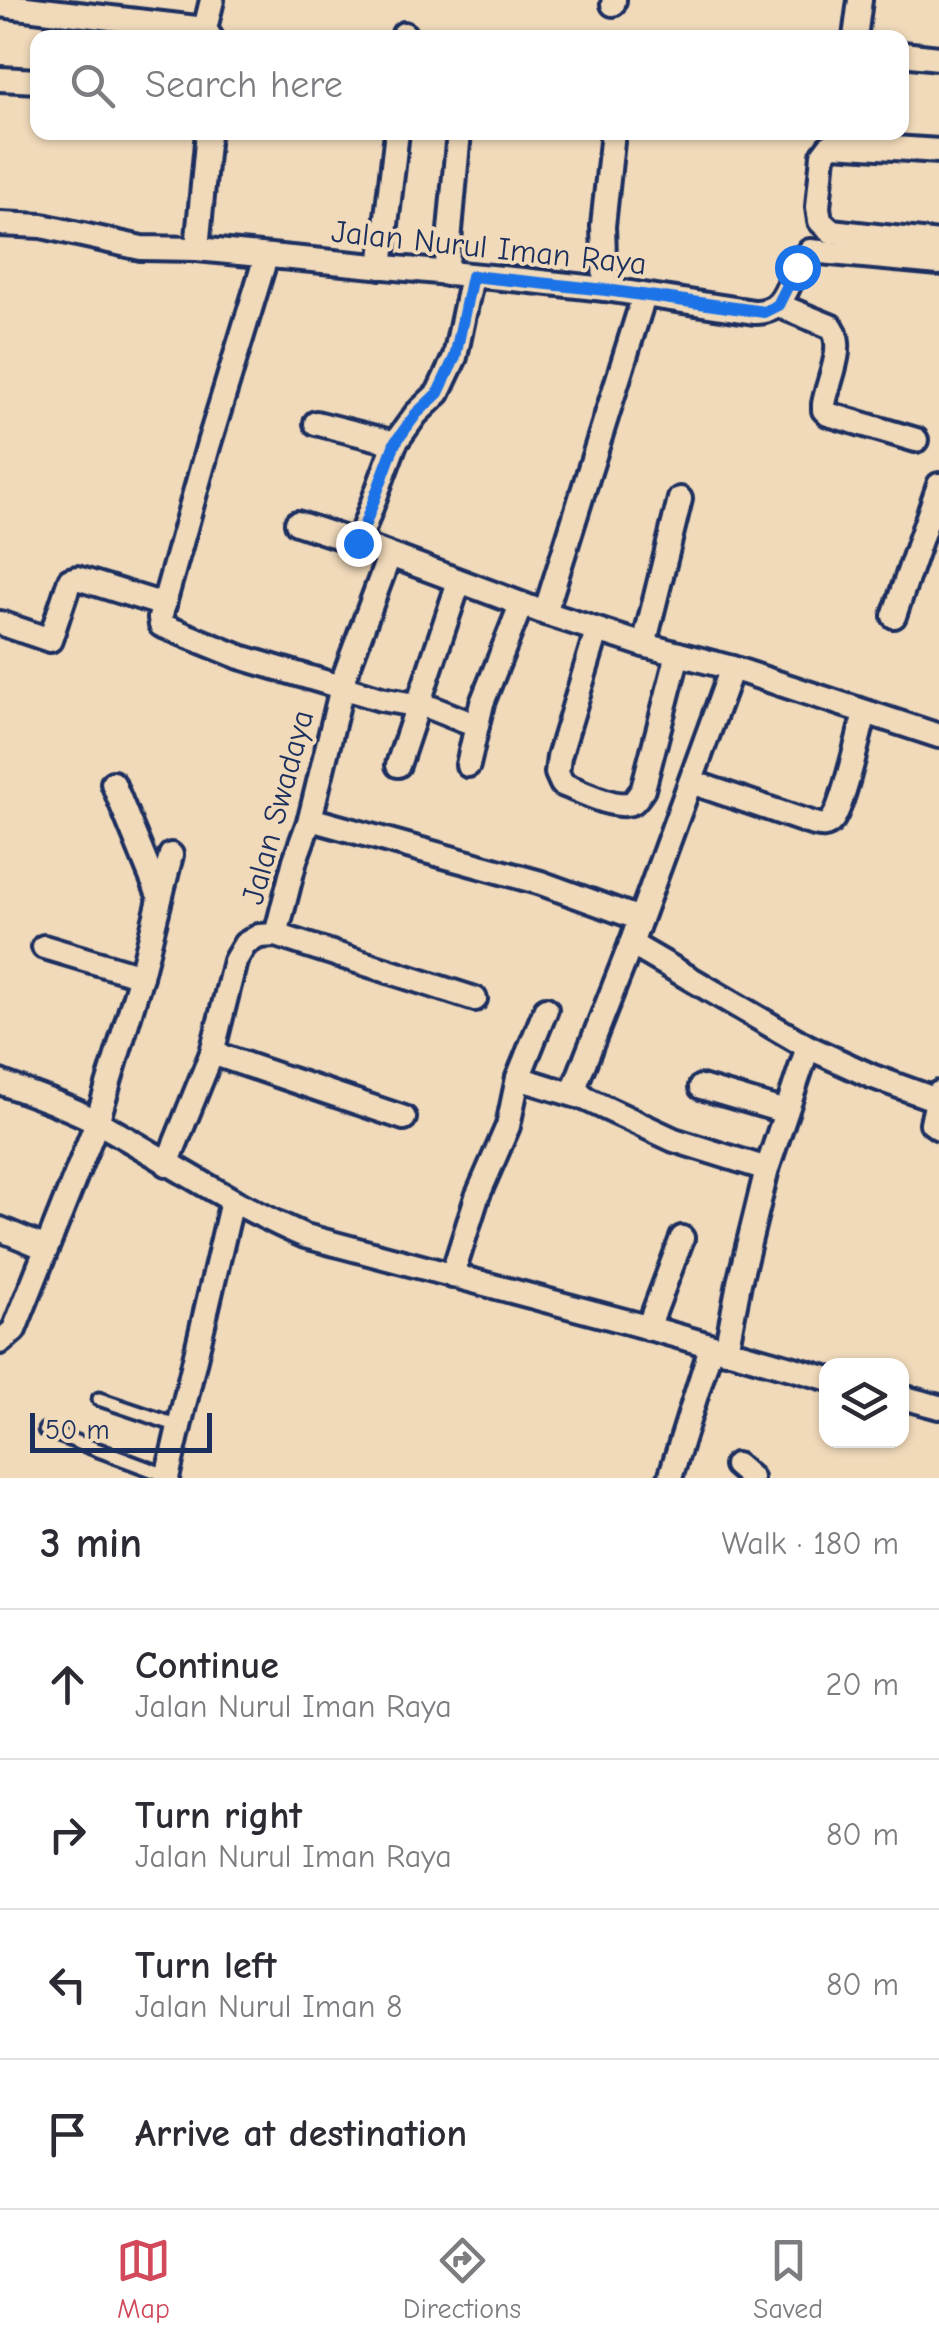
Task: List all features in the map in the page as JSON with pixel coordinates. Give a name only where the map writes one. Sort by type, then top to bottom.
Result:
[{"type":"street","points":[[208,30],[212,0]]},
{"type":"street","points":[[856,30],[860,0]]},
{"type":"street","points":[[0,4],[186,30]]},
{"type":"street","points":[[909,55],[939,58]]},
{"type":"street","points":[[0,79],[30,81]]},
{"type":"street","points":[[197,248],[207,140]]},
{"type":"street","points":[[381,267],[396,140]]},
{"type":"street","points":[[446,274],[458,140]]},
{"type":"street","points":[[606,290],[603,226],[612,140]]},
{"type":"street","points":[[939,152],[834,144],[823,155],[818,207],[820,221],[831,231],[939,243]]},
{"type":"street","name":"Jalan Nurul Iman Raya","points":[[0,224],[42,226],[141,248],[197,248],[472,276],[606,290],[754,312],[778,305]]},
{"type":"street","points":[[916,440],[828,414],[824,404],[838,350],[836,332],[778,305],[801,258],[810,251],[939,263]]},
{"type":"street","points":[[266,256],[209,443],[160,626],[223,652],[381,700],[432,708],[477,726]]},
{"type":"street","points":[[358,543],[395,443],[438,393],[455,357],[472,276]]},
{"type":"street","points":[[545,614],[644,296]]},
{"type":"street","points":[[316,423],[395,443]]},
{"type":"street","points":[[894,616],[939,486]]},
{"type":"street","points":[[644,646],[680,500]]},
{"type":"street","points":[[297,523],[545,614],[644,646],[732,668],[939,736]]},
{"type":"street","name":"Jalan Swadaya","points":[[167,1164],[212,1052],[235,960],[244,944],[259,936],[276,935],[342,687],[389,556]]},
{"type":"street","points":[[0,623],[50,640],[70,580],[77,578],[164,606]]},
{"type":"street","points":[[398,765],[460,582]]},
{"type":"street","points":[[468,765],[482,702],[520,604]]},
{"type":"street","points":[[597,630],[558,757],[557,773],[562,784],[610,803],[634,802],[643,789],[678,654]]},
{"type":"street","points":[[584,1098],[576,1090],[576,1082],[732,668]]},
{"type":"street","points":[[691,782],[825,826],[838,808],[865,713]]},
{"type":"street","points":[[113,783],[160,898]]},
{"type":"street","points":[[310,818],[541,883],[640,919]]},
{"type":"street","points":[[0,1342],[14,1330],[98,1122],[141,976],[171,854]]},
{"type":"street","points":[[276,935],[475,1000]]},
{"type":"street","points":[[631,944],[808,1047],[871,1076],[938,1096],[932,1122],[939,1128]]},
{"type":"street","points":[[44,948],[141,976]]},
{"type":"street","points":[[452,1276],[477,1197],[508,1126],[518,1078],[546,1009]]},
{"type":"street","points":[[670,1478],[718,1349],[739,1283],[766,1169],[808,1047]]},
{"type":"street","points":[[212,1052],[404,1118]]},
{"type":"street","points":[[518,1078],[584,1098],[674,1140],[766,1169]]},
{"type":"street","points":[[0,1082],[98,1122],[262,1218],[305,1236],[819,1376]]},
{"type":"street","points":[[701,1087],[786,1112]]},
{"type":"street","points":[[168,1477],[232,1201]]},
{"type":"street","points":[[0,1228],[46,1248]]},
{"type":"street","points":[[648,1328],[682,1238]]},
{"type":"street","points":[[909,1399],[939,1407]]},
{"type":"lane","points":[[100,1400],[180,1426]]},
{"type":"lane","points":[[46,1430],[168,1477]]},
{"type":"route","points":[[358,543],[395,443],[438,393],[455,357],[472,276],[764,312],[778,305],[797,267]]}]
